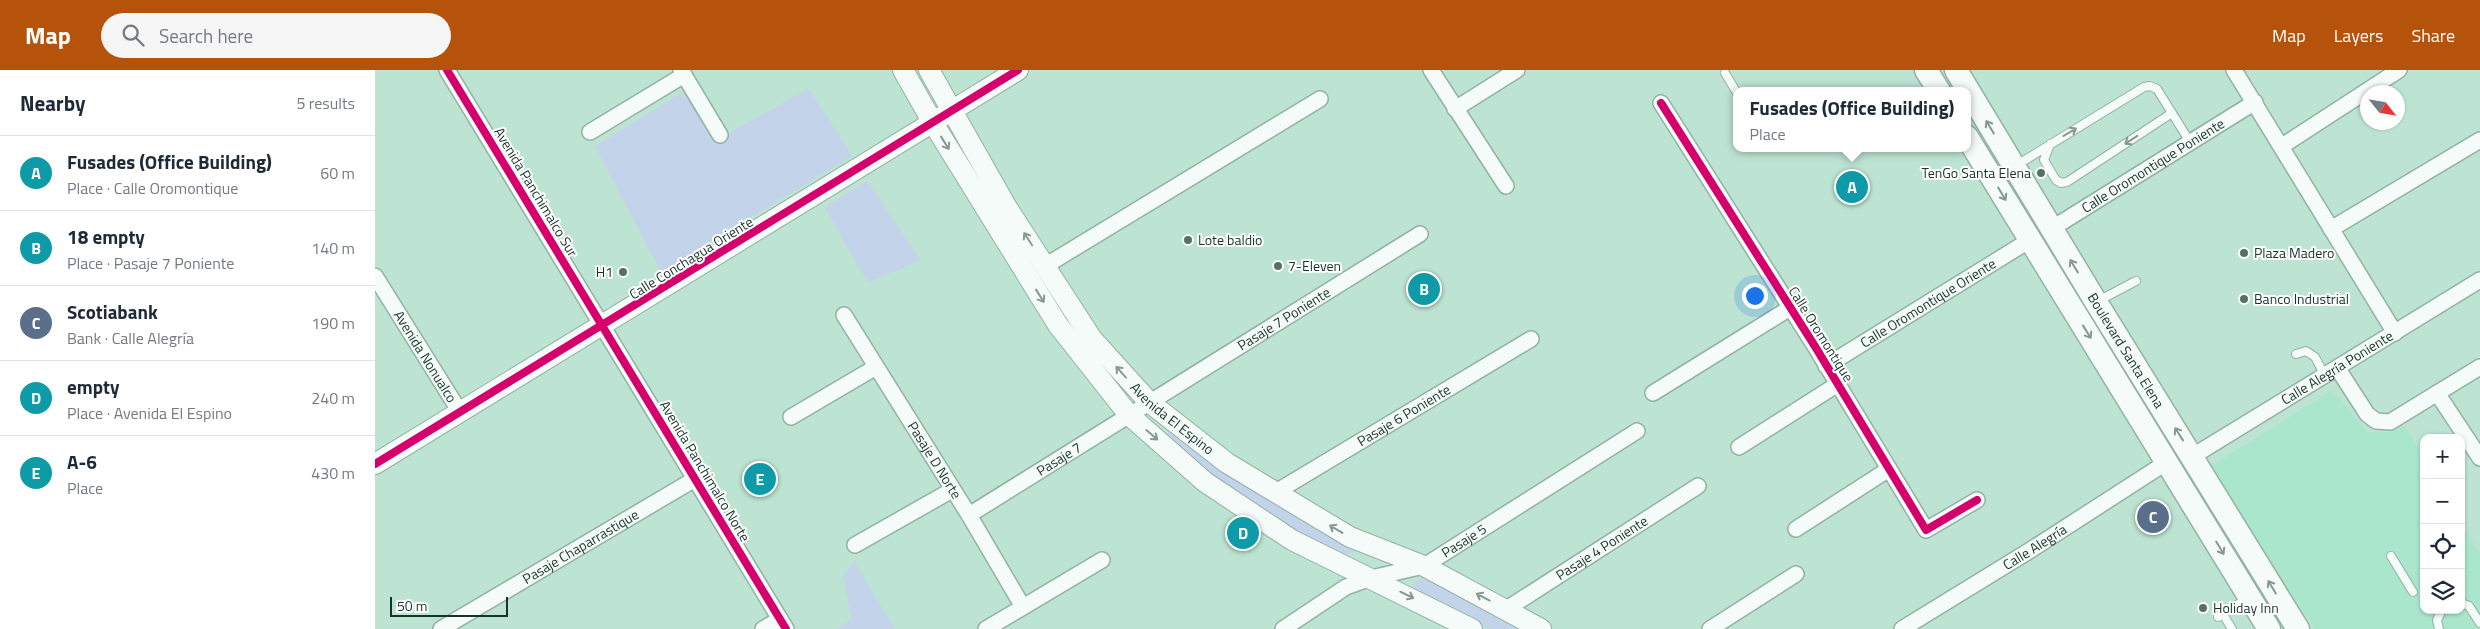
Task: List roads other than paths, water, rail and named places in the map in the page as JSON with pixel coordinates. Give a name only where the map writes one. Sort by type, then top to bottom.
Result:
[{"type":"main road","name":"Avenida El Espino","points":[[903,70],[933,123],[1057,325],[1129,415],[1205,482],[1292,540],[1472,629]]},
{"type":"main road","name":"Avenida El Espino","points":[[929,70],[1006,206],[1091,339],[1149,402],[1227,463],[1350,537],[1424,566],[1541,629]]},
{"type":"main road","name":"Calle Conchagua Oriente","points":[[375,464],[1018,70]]},
{"type":"main road","points":[[1926,70],[1937,87]]},
{"type":"main road","name":"Boulevard Santa Elena","points":[[1956,70],[1966,87]]},
{"type":"main road","name":"Boulevard Santa Elena","points":[[1971,95],[2051,229],[2193,456],[2297,629]]},
{"type":"main road","name":"Boulevard Santa Elena","points":[[1971,144],[2269,629]]},
{"type":"main road","points":[[2127,397],[2139,402],[2172,452],[2186,458],[2193,456]]},
{"type":"main road","points":[[2167,462],[2173,461],[2181,465],[2216,515],[2232,521]]},
{"type":"street","name":"Avenida Panchimalco Sur","points":[[447,70],[603,326]]},
{"type":"street","points":[[1431,70],[1506,186]]},
{"type":"street","points":[[1455,109],[1517,70]]},
{"type":"street","points":[[2234,70],[2395,333]]},
{"type":"street","points":[[2282,146],[2399,70]]},
{"type":"street","points":[[590,132],[683,72],[720,136]]},
{"type":"street","points":[[1045,266],[1320,99]]},
{"type":"street","name":"Calle Oromontique Poniente","points":[[2051,229],[2255,102]]},
{"type":"street","name":"Calle Oromontique","points":[[1661,103],[1838,384],[1927,530],[1977,500]]},
{"type":"street","points":[[2331,229],[2480,140]]},
{"type":"street","name":"Pasaje 7 Poniente","points":[[1149,402],[1420,234]]},
{"type":"street","name":"Calle Oromontique Oriente","points":[[1826,366],[2030,240]]},
{"type":"street","name":"Avenida Nonualco","points":[[375,276],[460,412]]},
{"type":"street","name":"Calle Alegría Poniente","points":[[2193,456],[2480,280]]},
{"type":"street","name":"Calle Oromontique","points":[[1653,394],[1790,308]]},
{"type":"street","name":"Pasaje D Norte","points":[[844,315],[969,515],[1023,607]]},
{"type":"street","name":"Avenida Panchimalco Norte","points":[[603,326],[783,624]]},
{"type":"street","name":"Pasaje 6 Poniente","points":[[1276,492],[1531,339]]},
{"type":"street","points":[[791,417],[876,367]]},
{"type":"street","points":[[2331,372],[2367,414],[2376,421],[2390,422],[2480,367]]},
{"type":"street","name":"Calle Oromontique","points":[[1739,448],[1838,384]]},
{"type":"street","points":[[2437,393],[2480,458]]},
{"type":"street","name":"Pasaje 7","points":[[969,515],[1149,402]]},
{"type":"street","name":"Pasaje 5","points":[[1283,629],[1346,587],[1371,578],[1424,566],[1637,431]]},
{"type":"street","name":"Calle Alegría","points":[[1902,629],[2029,551],[2167,462]]},
{"type":"street","points":[[1796,529],[1889,469]]},
{"type":"street","name":"Pasaje Chaparrastique","points":[[441,629],[695,479]]},
{"type":"street","name":"Pasaje 4 Poniente","points":[[1505,610],[1698,486]]},
{"type":"street","points":[[855,545],[952,490]]},
{"type":"street","points":[[986,629],[1102,560]]},
{"type":"street","points":[[1710,629],[1796,574]]},
{"type":"street","points":[[763,629],[783,624]]},
{"type":"lane","points":[[1725,73],[1733,87]]},
{"type":"lane","points":[[2014,167],[2144,87],[2150,86],[2157,90],[2190,142]]},
{"type":"lane","points":[[2051,144],[2044,160],[2056,180],[2061,183],[2067,182],[2172,113]]},
{"type":"lane","points":[[2096,302],[2136,280]]},
{"type":"lane","points":[[2296,354],[2306,351],[2331,372]]},
{"type":"lane","points":[[2391,556],[2413,592]]},
{"type":"lane","points":[[2232,629],[2220,615],[2250,597]]},
{"type":"lane","points":[[2465,604],[2469,606],[2480,623]]},
{"type":"lane","points":[[2439,629],[2437,620],[2440,614]]},
{"type":"place","name":"TenGo Santa Elena","points":[[2041,173]]},
{"type":"place","name":"Fusades (Office Building)","points":[[1852,187]]},
{"type":"place","name":"Lote baldio","points":[[1188,240]]},
{"type":"place","name":"Plaza Madero","points":[[2244,253]]},
{"type":"place","name":"7-Eleven","points":[[1278,266]]},
{"type":"place","name":"H1","points":[[623,272]]},
{"type":"place","name":"18 empty","points":[[1424,289]]},
{"type":"place","name":"Banco Industrial","points":[[2244,299]]},
{"type":"place","name":"A-6","points":[[760,479]]},
{"type":"place","name":"Scotiabank","points":[[2153,517]]},
{"type":"place","name":"empty","points":[[1243,533]]},
{"type":"place","name":"Holiday Inn","points":[[2203,608]]}]
